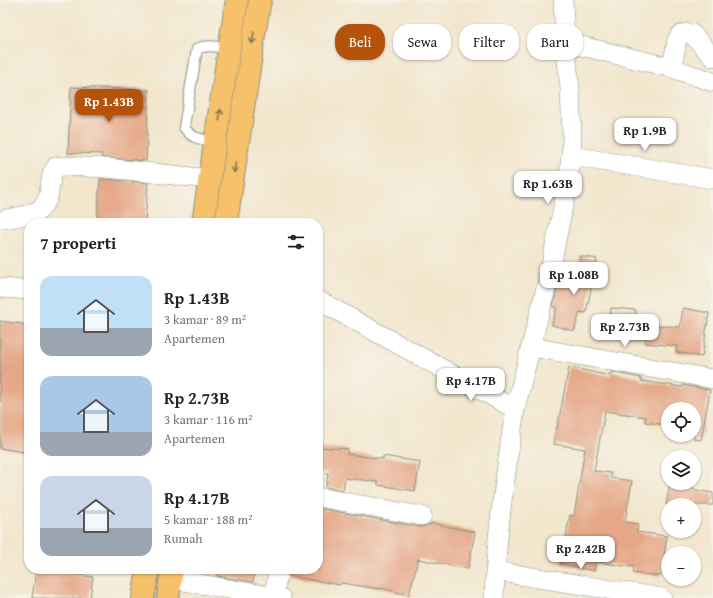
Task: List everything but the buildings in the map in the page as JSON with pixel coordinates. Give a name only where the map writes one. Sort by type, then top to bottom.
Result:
[{"type":"highway","points":[[204,218],[237,0]]},
{"type":"highway","points":[[227,218],[260,0]]},
{"type":"highway","points":[[225,80],[247,84]]},
{"type":"highway","points":[[143,598],[147,574]]},
{"type":"street","points":[[563,0],[564,24]]},
{"type":"street","points":[[672,68],[677,40],[680,34],[692,34],[713,57]]},
{"type":"street","points":[[583,46],[672,68],[713,82]]},
{"type":"street","points":[[494,598],[494,571],[515,409],[548,280],[567,190],[572,136],[567,60]]},
{"type":"street","points":[[571,156],[713,179]]},
{"type":"street","points":[[6,219],[26,215],[40,210],[48,198],[52,174],[56,168],[63,166],[107,168],[210,179]]},
{"type":"street","points":[[0,288],[24,290]]},
{"type":"street","points":[[323,303],[515,409]]},
{"type":"street","points":[[531,347],[713,379]]},
{"type":"street","points":[[323,498],[422,516]]},
{"type":"street","points":[[494,571],[662,598]]},
{"type":"street","points":[[170,582],[276,598],[278,574]]},
{"type":"lane","points":[[216,141],[194,138],[184,127],[197,49],[207,46],[229,49]]}]
